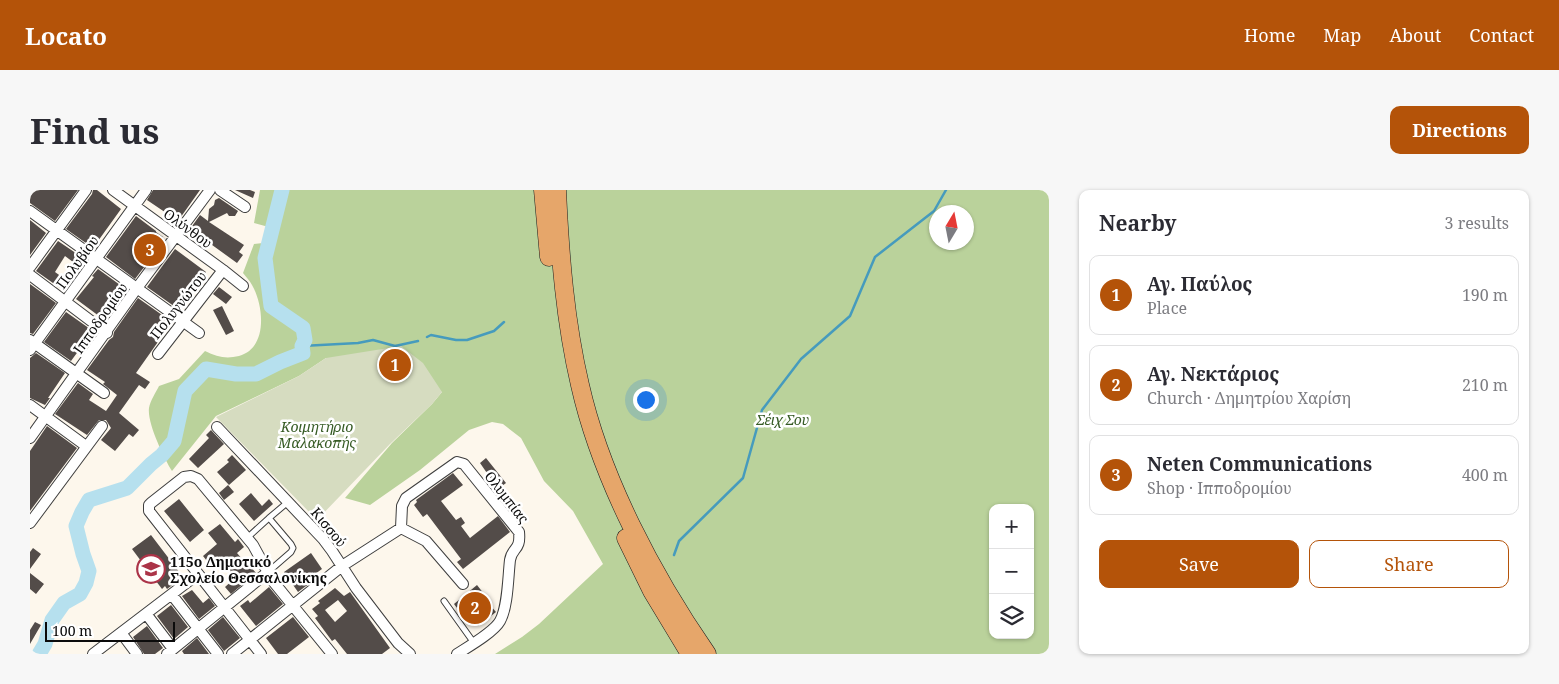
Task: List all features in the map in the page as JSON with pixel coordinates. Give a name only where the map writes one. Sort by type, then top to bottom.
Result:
[{"type":"highway","points":[[543,190],[558,331],[566,376],[578,420],[596,470],[634,556],[652,591],[690,654]]},
{"type":"highway","points":[[557,190],[561,261],[567,316],[580,386],[593,431],[602,458],[635,532],[667,590],[707,654]]},
{"type":"street","points":[[30,267],[86,190]]},
{"type":"street","name":"Ολύνθου","points":[[113,190],[223,270]]},
{"type":"street","name":"Πολυβίου","points":[[32,344],[65,302],[146,190]]},
{"type":"street","name":"Ιπποδρομίου","points":[[30,438],[107,333],[137,288],[210,190]]},
{"type":"street","points":[[220,190],[245,207]]},
{"type":"street","points":[[30,211],[199,333]]},
{"type":"street","name":"Πολυγνώτου","points":[[158,354],[223,270],[244,286]]},
{"type":"street","points":[[30,276],[107,333]]},
{"type":"street","points":[[32,344],[104,393]]},
{"type":"street","points":[[30,405],[86,446]]},
{"type":"street","points":[[30,523],[102,426]]},
{"type":"street","name":"Κισσού","points":[[217,427],[328,545],[402,652]]},
{"type":"street","name":"Ολυμπίας","points":[[401,528],[402,506],[406,498],[457,462],[464,464],[519,532],[519,544],[512,553],[510,560],[507,588],[500,621],[496,627],[472,648],[457,654]]},
{"type":"street","points":[[261,654],[149,511],[151,503],[182,479],[191,476],[198,479],[247,538],[268,572],[332,654]]},
{"type":"street","points":[[232,654],[342,566],[401,528],[426,541],[464,584]]},
{"type":"street","points":[[147,615],[170,651],[268,572]]},
{"type":"street","points":[[93,654],[147,615],[198,574]]},
{"type":"street","points":[[172,594],[218,654]]},
{"type":"street","points":[[122,634],[137,654]]},
{"type":"lane","points":[[247,538],[288,502]]},
{"type":"lane","points":[[268,572],[291,552],[293,548],[292,544],[269,518]]},
{"type":"lane","points":[[444,601],[472,648]]},
{"type":"green space","name":"Σέιχ Σου","points":[[260,190],[1049,190],[1049,654],[495,654],[539,624],[603,564],[573,511],[544,481],[521,438],[503,424],[492,422],[469,430],[420,470],[370,505],[345,498],[392,443],[442,392],[326,358],[299,376],[216,416],[172,471],[157,440],[151,422],[149,408],[151,402],[159,386],[179,379],[205,351],[222,357],[239,356],[248,352],[255,344],[259,336],[261,315],[256,294],[243,273],[254,244],[263,243],[276,229],[254,223]]},
{"type":"green space","name":"Κοιμητήριο Μαλακοπής","points":[[401,346],[423,363],[442,392],[317,520],[216,417],[299,376],[326,358]]},
{"type":"building","points":[[35,190],[78,190],[55,221],[30,203],[30,196]]},
{"type":"building","points":[[93,190],[97,190],[121,209],[93,248],[66,229]]},
{"type":"building","points":[[153,190],[200,190],[178,221],[147,200]]},
{"type":"building","points":[[235,190],[250,190],[255,192],[253,198]]},
{"type":"building","points":[[219,198],[238,211],[235,216],[229,216],[227,213],[209,222],[244,245],[239,252],[243,255],[237,263],[190,229],[200,215],[208,221],[209,209],[214,205],[215,200]]},
{"type":"building","points":[[136,216],[163,237],[161,239],[164,241],[135,279],[106,257]]},
{"type":"building","points":[[30,220],[46,233],[30,255]]},
{"type":"building","points":[[58,241],[86,260],[81,268],[65,256],[55,272],[66,280],[60,288],[36,271]]},
{"type":"building","points":[[175,249],[206,272],[178,309],[147,287]]},
{"type":"building","points":[[98,269],[127,290],[110,313],[108,312],[103,319],[76,299],[94,277],[92,276]]},
{"type":"building","points":[[30,284],[56,303],[33,334],[30,333]]},
{"type":"building","points":[[219,287],[232,297],[226,304],[213,294]]},
{"type":"building","points":[[138,298],[172,322],[136,373],[150,382],[145,389],[139,385],[119,413],[139,430],[133,437],[129,434],[115,451],[101,440],[111,428],[106,420],[99,420],[87,435],[55,414],[78,383],[93,394],[89,400],[106,411],[117,395],[103,384],[105,382],[87,370],[113,337],[114,332]]},
{"type":"building","points":[[222,306],[234,331],[226,335],[213,310]]},
{"type":"building","points":[[66,312],[93,331],[71,361],[44,342]]},
{"type":"building","points":[[36,353],[65,373],[45,405],[30,398],[30,358]]},
{"type":"building","points":[[396,354],[406,365],[394,376],[385,365]]},
{"type":"building","points":[[47,426],[77,448],[30,511],[30,451]]},
{"type":"building","points":[[211,430],[224,444],[198,468],[189,459],[209,438],[206,435]]},
{"type":"building","points":[[232,455],[246,470],[229,485],[217,472],[229,462],[227,460]]},
{"type":"building","points":[[486,458],[506,483],[498,489],[480,463]]},
{"type":"building","points":[[453,473],[463,485],[441,501],[456,520],[461,517],[465,523],[461,526],[470,538],[498,516],[510,532],[463,569],[457,562],[461,559],[427,514],[423,517],[414,505],[417,502],[416,500]]},
{"type":"building","points":[[228,485],[234,492],[224,500],[219,493]]},
{"type":"building","points":[[251,493],[262,506],[269,499],[273,504],[254,521],[239,504]]},
{"type":"building","points":[[179,499],[204,530],[190,542],[164,511]]},
{"type":"building","points":[[220,524],[235,542],[238,539],[244,547],[237,553],[256,573],[231,594],[225,587],[234,579],[228,569],[219,559],[211,566],[203,556],[217,544],[208,533]]},
{"type":"building","points":[[151,535],[183,577],[167,589],[165,586],[162,589],[132,549]]},
{"type":"building","points":[[33,548],[41,554],[30,569],[30,552]]},
{"type":"building","points":[[311,553],[322,569],[308,579],[310,583],[298,592],[284,572]]},
{"type":"building","points":[[30,573],[44,584],[36,594],[30,589]]},
{"type":"building","points":[[477,585],[496,612],[478,626],[471,618],[467,621],[454,604]]},
{"type":"building","points":[[269,587],[283,604],[256,626],[240,606],[248,600],[250,603]]},
{"type":"building","points":[[335,588],[344,596],[350,592],[390,648],[382,654],[347,654],[335,639],[332,641],[315,618],[318,616],[312,609],[320,603],[318,601]],"holes":[[[338,600],[347,611],[335,622],[325,610]]]},
{"type":"building","points":[[192,590],[203,603],[209,598],[215,606],[199,619],[182,596]]},
{"type":"building","points":[[171,605],[188,627],[174,639],[157,616]]},
{"type":"building","points":[[223,617],[240,638],[224,651],[208,630]]},
{"type":"building","points":[[293,617],[309,637],[287,654],[278,654],[266,638]]},
{"type":"building","points":[[35,622],[41,625],[30,644],[30,630]]},
{"type":"building","points":[[147,626],[163,648],[155,654],[144,654],[133,637]]},
{"type":"building","points":[[197,638],[209,654],[184,654],[182,651]]},
{"type":"waterway","points":[[39,654],[45,644],[52,620],[64,603],[80,594],[86,583],[89,571],[76,526],[89,500],[127,488],[162,455],[174,441],[185,391],[206,369],[236,374],[256,374],[303,353],[302,346],[305,340],[303,328],[271,306],[265,258],[282,190]]},
{"type":"waterway","points":[[674,555],[679,541],[743,478],[762,410],[801,359],[850,316],[875,257],[934,211],[946,190]]},
{"type":"waterway","points":[[427,337],[431,335],[456,340],[467,340],[494,331],[504,322]]},
{"type":"waterway","points":[[302,346],[358,343],[373,340],[395,346],[418,341]]},
{"type":"place","name":"Neten Communications","points":[[150,250]]},
{"type":"place","name":"Αγ. Παύλος","points":[[395,365]]},
{"type":"place","name":"115o Δημοτικό Σχολείο Θεσσαλονίκης","points":[[151,569]]},
{"type":"place","name":"Αγ. Νεκτάριος","points":[[475,608]]}]
